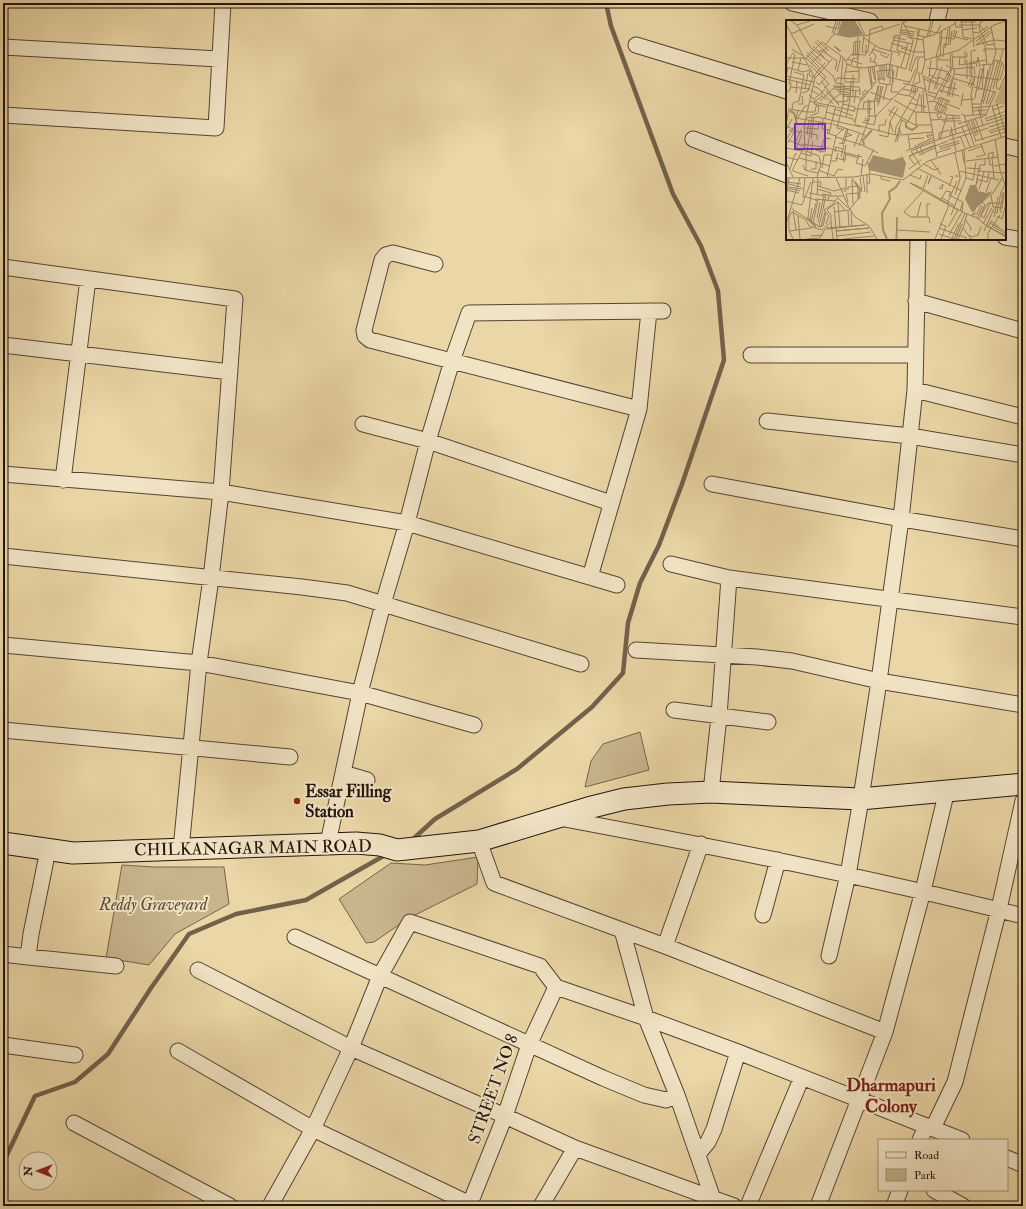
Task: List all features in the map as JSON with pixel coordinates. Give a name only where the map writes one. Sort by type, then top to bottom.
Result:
[{"type":"main road","name":"CHILKANAGAR MAIN ROAD","points":[[3,843],[74,854],[356,843],[389,848],[479,841],[624,799],[711,792],[860,799],[1023,784]]},
{"type":"street","points":[[3,115],[216,128],[223,3]]},
{"type":"street","points":[[792,3],[866,20]]},
{"type":"street","points":[[937,20],[941,3]]},
{"type":"street","points":[[636,45],[786,92]]},
{"type":"street","points":[[3,47],[219,59]]},
{"type":"street","points":[[693,139],[786,175]]},
{"type":"street","points":[[1006,146],[1023,150]]},
{"type":"street","points":[[1006,237],[1023,240]]},
{"type":"street","points":[[829,956],[848,875],[879,681],[901,519],[915,390],[918,240]]},
{"type":"street","points":[[435,264],[393,253],[386,255],[382,260],[364,330],[365,336],[370,340],[639,409]]},
{"type":"street","points":[[3,267],[236,298],[221,492],[199,663],[181,849]]},
{"type":"street","points":[[63,480],[88,279]]},
{"type":"street","points":[[916,301],[1023,331]]},
{"type":"street","points":[[328,844],[360,693],[383,604],[407,523],[428,441],[452,361],[469,313],[656,311],[639,409],[590,577]]},
{"type":"street","points":[[3,345],[230,372]]},
{"type":"street","points":[[751,354],[916,355]]},
{"type":"street","points":[[915,390],[1023,417]]},
{"type":"street","points":[[767,421],[910,436],[1023,455]]},
{"type":"street","points":[[363,424],[428,441],[611,503]]},
{"type":"street","points":[[3,474],[221,492],[407,523],[616,585]]},
{"type":"street","points":[[712,484],[901,519],[1023,539]]},
{"type":"street","points":[[3,556],[347,593],[580,664]]},
{"type":"street","points":[[671,564],[729,578],[1023,617]]},
{"type":"street","points":[[711,792],[719,716],[729,578]]},
{"type":"street","points":[[3,645],[199,663],[360,693],[474,725]]},
{"type":"street","points":[[636,650],[757,657],[792,661],[879,681],[1023,706]]},
{"type":"street","points":[[674,710],[768,722]]},
{"type":"street","points":[[3,730],[290,757]]},
{"type":"street","points":[[343,773],[367,780]]},
{"type":"street","points":[[818,1206],[885,1032],[923,891],[947,790]]},
{"type":"street","points":[[921,1139],[930,1127],[955,1082],[999,910],[1023,801]]},
{"type":"street","points":[[556,818],[701,844],[778,860],[923,891],[1023,916]]},
{"type":"street","points":[[479,841],[494,884],[665,946],[885,1032]]},
{"type":"street","points":[[665,946],[701,844]]},
{"type":"street","points":[[28,957],[30,934],[48,850]]},
{"type":"street","points":[[763,915],[778,860]]},
{"type":"street","points":[[270,1206],[313,1129],[351,1048],[380,976],[410,922],[540,966],[556,987],[738,1052],[960,1139]]},
{"type":"street","points":[[622,930],[646,1018],[677,1094],[712,1199]]},
{"type":"street","points":[[296,937],[529,1045],[644,1096],[666,1100],[677,1094]]},
{"type":"street","points":[[3,954],[116,966]]},
{"type":"street","points":[[198,970],[351,1048],[575,1148],[734,1206]]},
{"type":"street","name":"STREET NO 8","points":[[469,1205],[505,1116],[529,1045],[556,987]]},
{"type":"street","points":[[3,1045],[76,1055]]},
{"type":"street","points":[[178,1051],[313,1129],[469,1205]]},
{"type":"street","points":[[698,1154],[708,1142],[714,1129],[738,1052]]},
{"type":"street","points":[[748,1206],[802,1077]]},
{"type":"street","points":[[74,1123],[230,1206]]},
{"type":"street","points":[[548,1204],[575,1148]]},
{"type":"street","points":[[1008,1158],[1023,1165]]},
{"type":"street","points":[[894,1206],[900,1191]]},
{"type":"street","points":[[936,1191],[963,1206]]},
{"type":"green space","points":[[640,732],[649,770],[585,787],[591,761],[603,744]]},
{"type":"green space","points":[[478,857],[477,884],[409,918],[374,942],[366,943],[339,899],[391,863],[425,865]]},
{"type":"green space","name":"Reddy Graveyard","points":[[122,865],[154,867],[224,867],[229,904],[175,934],[149,965],[106,958]]},
{"type":"waterway","points":[[412,840],[435,819],[517,769],[592,707],[623,673],[628,623],[640,583],[659,545],[682,484],[724,360],[718,291],[701,246],[673,194],[611,26],[606,3]]},
{"type":"waterway","points":[[3,1163],[35,1096],[75,1082],[108,1054],[151,988],[189,934],[236,914],[306,900],[387,854]]},
{"type":"place","name":"Essar Filling Station","points":[[297,801]]},
{"type":"district","name":"Dharmapuri Colony","points":[[891,1095]]}]
